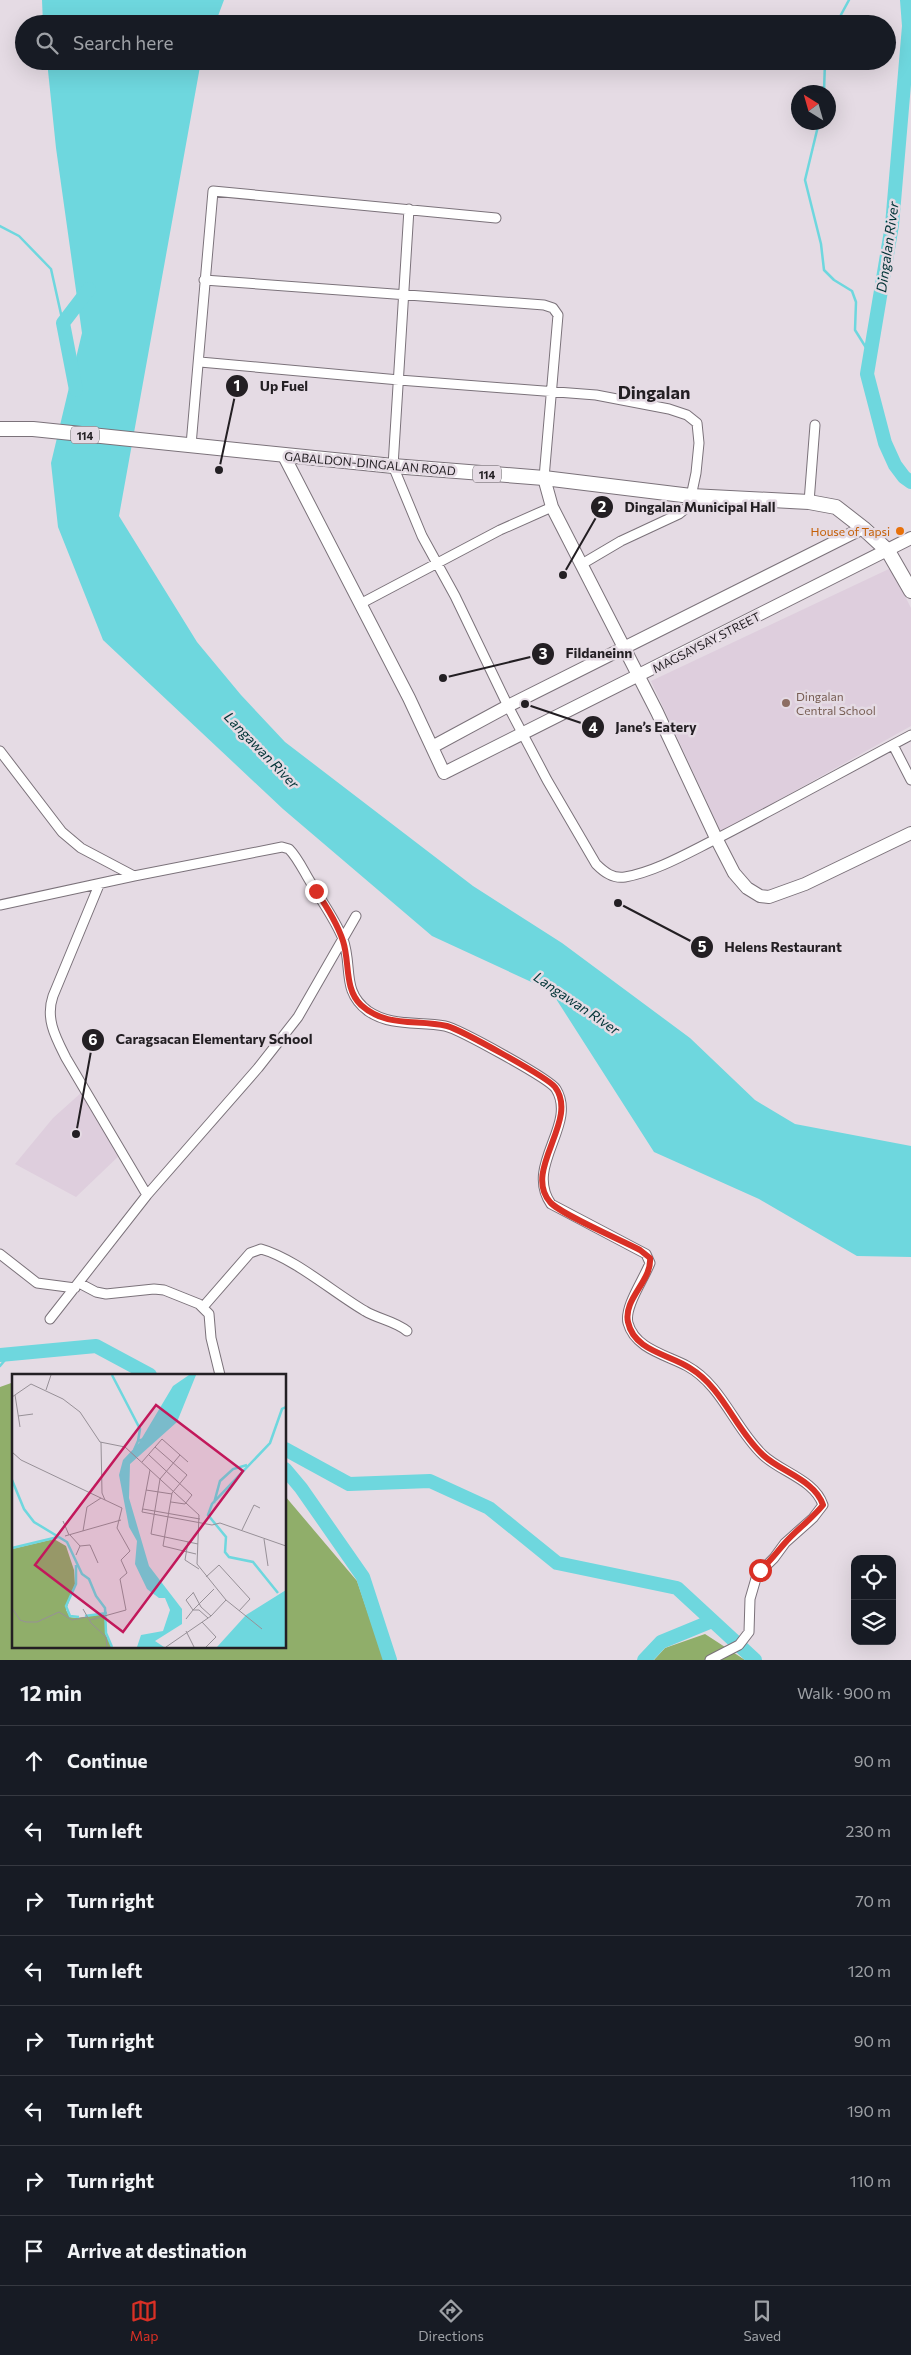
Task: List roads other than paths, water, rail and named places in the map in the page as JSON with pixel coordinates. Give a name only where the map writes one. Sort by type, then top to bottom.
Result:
[{"type":"main road","name":"GABALDON-DINGALAN ROAD","points":[[0,429],[33,430],[284,456],[544,478],[691,496],[809,502],[836,507],[863,528],[888,551],[911,591]]},
{"type":"street","points":[[191,445],[200,362],[204,280],[212,191],[496,218]]},
{"type":"street","points":[[409,209],[393,466],[408,505],[522,733],[586,850],[607,874],[623,877],[642,872],[716,838],[911,735]]},
{"type":"street","points":[[204,280],[544,305],[553,308],[558,315],[544,478],[552,507],[638,677],[658,712],[716,838],[740,882],[760,896],[769,897],[805,884],[911,833]]},
{"type":"street","points":[[200,362],[605,396],[653,405],[687,415],[699,427],[696,473],[689,506],[679,514],[621,541],[582,564]]},
{"type":"street","points":[[809,502],[816,425]]},
{"type":"street","points":[[284,456],[432,747],[508,706],[863,528]]},
{"type":"street","points":[[360,604],[500,530],[552,507]]},
{"type":"street","name":"MAGSAYSAY STREET","points":[[432,747],[444,773],[911,538]]},
{"type":"street","points":[[893,744],[911,780]]},
{"type":"street","points":[[0,751],[62,832],[81,848],[134,876]]},
{"type":"street","points":[[0,905],[134,876],[282,847],[289,848],[328,908],[342,938],[346,951],[351,990],[357,1001],[384,1019],[447,1026],[463,1032],[544,1077],[555,1088],[561,1101],[560,1123],[549,1147],[542,1188],[551,1204],[640,1250],[650,1258],[647,1271],[628,1309],[630,1329],[638,1339],[655,1353],[690,1367],[701,1376],[727,1407],[755,1447],[781,1468],[807,1484],[821,1498],[823,1505],[813,1518],[784,1543],[774,1558],[757,1575],[750,1599],[749,1632],[739,1645],[710,1660]]},
{"type":"street","points":[[99,885],[49,1006],[49,1016],[56,1038],[70,1066],[148,1194]]},
{"type":"street","points":[[50,1319],[148,1194],[258,1068],[298,1017],[356,916]]},
{"type":"street","points":[[203,1307],[250,1253],[261,1249],[289,1262],[367,1312],[400,1326],[407,1331]]},
{"type":"street","points":[[0,1254],[37,1283],[77,1285],[106,1294],[159,1289],[177,1294],[203,1307],[209,1314],[211,1338],[220,1374]]},
{"type":"water","points":[[42,0],[224,0],[218,15],[43,15]]},
{"type":"water","points":[[48,70],[199,70],[119,516],[197,642],[241,695],[285,742],[473,886],[562,943],[690,1038],[755,1100],[795,1124],[911,1146],[911,1257],[857,1256],[759,1199],[654,1152],[551,991],[432,936],[283,809],[103,640],[58,527],[51,463],[82,333],[56,148]]},
{"type":"waterway","points":[[841,15],[849,0]]},
{"type":"waterway","name":"Dingalan River","points":[[907,0],[909,26],[892,225],[867,374],[885,443],[895,465],[904,477],[911,482]]},
{"type":"waterway","points":[[824,85],[825,70]]},
{"type":"waterway","points":[[817,130],[805,180],[821,244],[824,270],[834,280],[852,291],[856,302],[855,330],[870,354]]},
{"type":"waterway","points":[[0,226],[19,236],[51,269],[63,323]]},
{"type":"waterway","name":"Langawan River","points":[[76,390],[63,323],[89,289]]},
{"type":"waterway","points":[[0,1355],[96,1346],[148,1374]]},
{"type":"waterway","points":[[0,1366],[10,1354]]},
{"type":"waterway","points":[[286,1450],[349,1484],[430,1481],[489,1508],[557,1563],[677,1588],[755,1660]]},
{"type":"waterway","points":[[286,1470],[301,1488],[363,1577],[390,1660]]},
{"type":"waterway","points":[[644,1660],[661,1642],[712,1621]]},
{"type":"place","name":"Up Fuel","points":[[219,470]]},
{"type":"place","name":"House of Tapsi","points":[[900,531]]},
{"type":"place","name":"Dingalan Municipal Hall","points":[[563,575]]},
{"type":"place","name":"Fildaneinn","points":[[443,678]]},
{"type":"place","name":"Dingalan Central School","points":[[786,703]]},
{"type":"place","name":"Jane’s Eatery","points":[[525,704]]},
{"type":"place","name":"Helens Restaurant","points":[[618,903]]},
{"type":"place","name":"Caragsacan Elementary School","points":[[76,1134]]},
{"type":"district","name":"Dingalan","points":[[654,392]]}]
